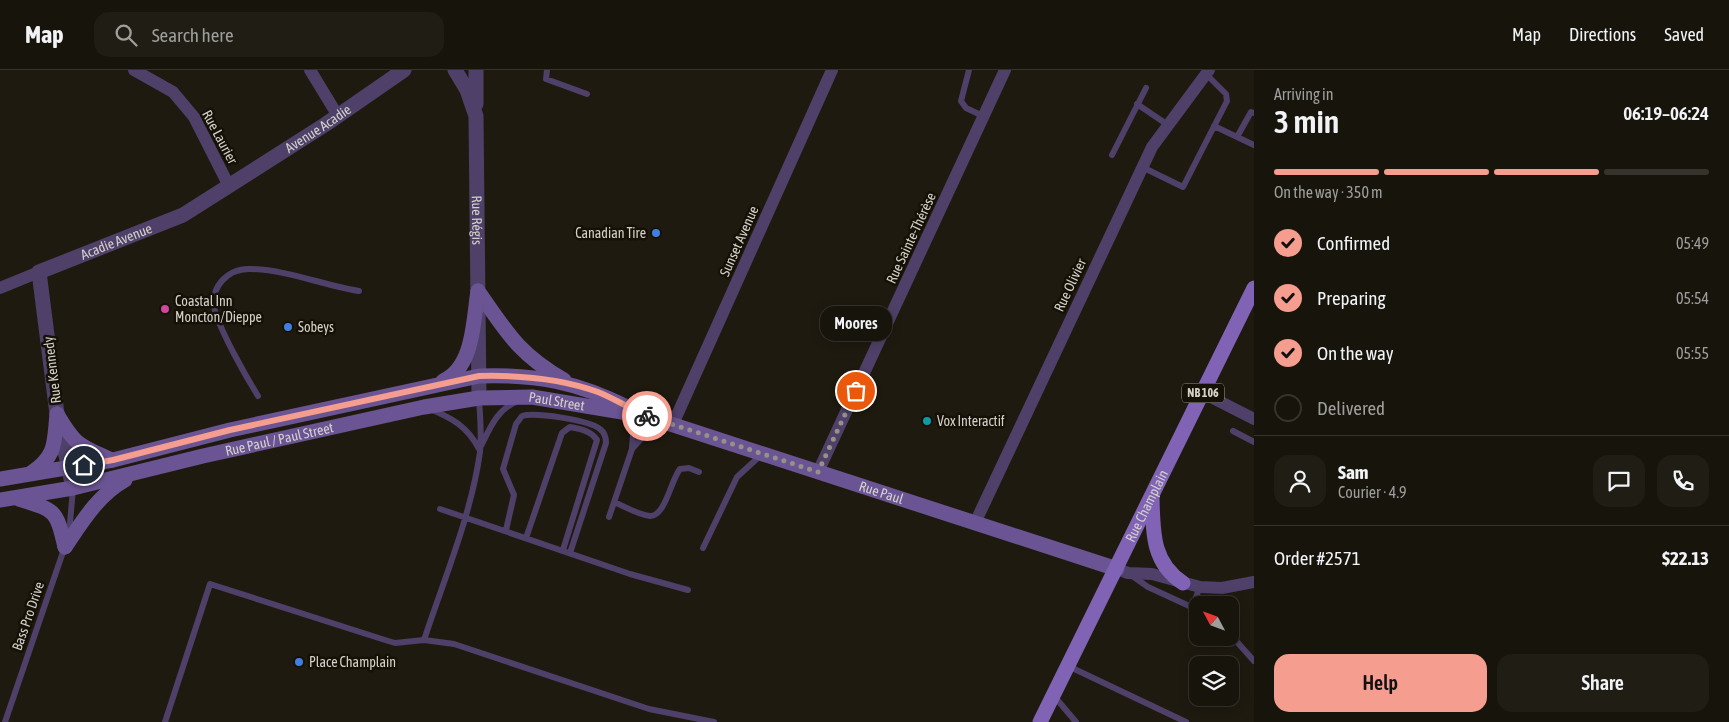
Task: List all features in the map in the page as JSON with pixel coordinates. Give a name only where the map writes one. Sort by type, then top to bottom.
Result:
[{"type":"main road","name":"Rue Champlain","points":[[1040,722],[1068,666],[1122,571],[1152,497],[1254,288]]},
{"type":"main road","points":[[478,291],[512,341],[538,364],[569,383]]},
{"type":"main road","points":[[433,386],[450,378],[462,367],[470,339],[478,291]]},
{"type":"main road","name":"Paul Street","points":[[24,477],[113,460],[230,430],[479,376],[509,375],[569,383],[599,393],[652,418]]},
{"type":"main road","name":"Paul Street","points":[[424,407],[479,398],[532,397],[652,418]]},
{"type":"main road","name":"Rue Paul / Paul Street","points":[[135,474],[213,454],[424,407]]},
{"type":"main road","points":[[57,414],[71,438],[83,448],[113,460]]},
{"type":"main road","points":[[0,479],[24,477],[45,464],[51,454],[57,414]]},
{"type":"main road","name":"Rue Paul","points":[[652,418],[1122,571]]},
{"type":"main road","points":[[0,500],[73,488],[135,474]]},
{"type":"main road","points":[[65,547],[98,502],[114,486],[135,474]]},
{"type":"main road","points":[[1152,497],[1156,548],[1166,568],[1183,583]]},
{"type":"main road","points":[[18,498],[51,510],[58,518],[65,547]]},
{"type":"street","name":"Rue Laurier","points":[[134,70],[173,92],[188,111],[230,186]]},
{"type":"street","points":[[310,70],[338,116]]},
{"type":"street","name":"Avenue Acadie","points":[[230,186],[338,116],[404,70]]},
{"type":"street","name":"Rue Régis","points":[[455,70],[467,90],[476,116],[479,398]]},
{"type":"street","points":[[476,70],[476,116]]},
{"type":"street","name":"Sunset Avenue","points":[[673,424],[832,70]]},
{"type":"street","name":"Rue Sainte-Thérèse","points":[[818,472],[1004,70]]},
{"type":"street","name":"Rue Olivier","points":[[975,523],[1152,147],[1207,72]]},
{"type":"street","name":"Acadie Avenue","points":[[0,288],[183,215],[230,186]]},
{"type":"street","name":"Rue Kennedy","points":[[39,272],[57,414],[73,488]]},
{"type":"street","points":[[1203,393],[1254,419]]},
{"type":"street","points":[[1122,571],[1152,574],[1200,588],[1222,588],[1254,582]]},
{"type":"lane","points":[[547,70],[546,79],[587,94]]},
{"type":"lane","points":[[969,70],[961,101],[966,108],[983,116]]},
{"type":"lane","points":[[1142,167],[1183,188],[1227,101],[1226,94],[1207,72]]},
{"type":"lane","points":[[1112,155],[1146,88]]},
{"type":"lane","points":[[1137,104],[1168,125]]},
{"type":"lane","points":[[1237,137],[1251,112],[1254,113]]},
{"type":"lane","points":[[1214,126],[1254,145]]},
{"type":"lane","points":[[258,396],[247,378],[216,311],[214,298],[218,286],[226,276],[237,270],[268,270],[325,285],[359,291]]},
{"type":"lane","points":[[424,640],[464,517],[480,450],[492,421],[503,409],[514,402],[532,397]]},
{"type":"lane","points":[[479,398],[480,450]]},
{"type":"lane","points":[[424,407],[453,419],[473,437],[480,450]]},
{"type":"lane","points":[[623,412],[633,434],[632,449]]},
{"type":"lane","points":[[506,530],[514,495],[503,469],[516,424],[522,416],[552,416],[600,429],[606,436],[606,443],[570,553]]},
{"type":"lane","points":[[608,517],[632,449],[652,418]]},
{"type":"lane","points":[[526,538],[562,433],[570,428],[580,429],[593,435],[596,440],[563,550]]},
{"type":"lane","points":[[1233,431],[1254,442]]},
{"type":"lane","points":[[703,548],[737,477],[746,465],[762,454]]},
{"type":"lane","points":[[614,502],[651,516],[658,514],[680,469],[689,468],[699,472]]},
{"type":"lane","name":"Bass Pro Drive","points":[[5,722],[65,547],[70,524],[73,488]]},
{"type":"lane","points":[[440,509],[630,574],[688,590]]},
{"type":"lane","points":[[1122,571],[1148,587],[1189,606]]},
{"type":"lane","points":[[165,722],[210,584],[396,643],[424,640],[454,644],[649,709],[714,722]]},
{"type":"lane","points":[[1198,596],[1200,588]]},
{"type":"lane","points":[[1239,644],[1254,661]]},
{"type":"lane","points":[[1068,666],[1186,722]]},
{"type":"lane","points":[[1054,696],[1076,722]]},
{"type":"way so far","points":[[647,416],[818,472],[856,391]]},
{"type":"place","name":"Canadian Tire","points":[[656,233]]},
{"type":"place","name":"Coastal Inn Moncton/Dieppe","points":[[165,309]]},
{"type":"place","name":"Sobeys","points":[[288,327]]},
{"type":"place","name":"Moores","points":[[856,391]]},
{"type":"place","name":"Vox Interactif","points":[[927,421]]},
{"type":"place","name":"Place Champlain","points":[[299,662]]},
{"type":"route","points":[[84,465],[113,460],[230,430],[479,376],[509,375],[569,383],[599,393],[647,416]]}]
